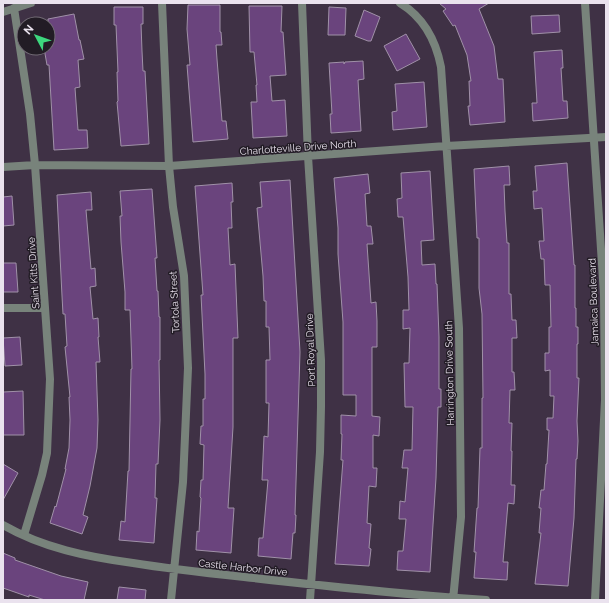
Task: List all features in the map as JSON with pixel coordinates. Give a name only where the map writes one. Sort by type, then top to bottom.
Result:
[{"type":"street","points":[[3,12],[31,3]]},
{"type":"street","name":"Tortola Street","points":[[162,3],[169,166],[173,207],[184,276],[188,368],[183,482],[171,600]]},
{"type":"street","name":"Port Royal Drive","points":[[302,3],[308,156],[320,345],[321,391],[320,452],[310,600]]},
{"type":"street","name":"Harrington Drive South","points":[[400,3],[417,17],[429,32],[437,50],[441,67],[460,328],[461,517],[453,599]]},
{"type":"street","name":"Jamaica Boulevard","points":[[585,3],[604,295],[605,400],[595,600]]},
{"type":"street","name":"Saint Kitts Drive","points":[[14,8],[30,114],[35,165],[50,380],[47,454],[24,535]]},
{"type":"street","name":"Charlotteville Drive North","points":[[3,167],[35,165],[169,166],[446,146],[606,137]]},
{"type":"street","points":[[3,308],[45,308]]},
{"type":"street","name":"Castle Harbor Drive","points":[[3,525],[41,543],[109,560],[174,570],[453,599],[486,600]]},
{"type":"building","points":[[439,3],[489,3],[479,9],[494,46],[498,79],[503,79],[505,122],[470,125],[468,106],[470,106],[469,81],[471,81],[467,55],[455,25],[453,26],[443,11],[446,9]]},
{"type":"building","points":[[188,5],[220,5],[220,32],[222,45],[216,45],[222,121],[226,121],[228,139],[193,142],[187,65],[190,65],[187,29]]},
{"type":"building","points":[[249,6],[282,6],[281,32],[283,32],[286,75],[270,76],[272,101],[285,100],[287,136],[253,138],[251,102],[257,102],[257,85],[254,52],[250,52]]},
{"type":"building","points":[[114,7],[143,7],[143,24],[141,24],[142,51],[143,71],[145,71],[149,144],[121,146],[117,102],[118,72]]},
{"type":"building","points":[[329,7],[346,8],[345,35],[328,35]]},
{"type":"building","points":[[364,10],[380,17],[371,41],[355,36]]},
{"type":"building","points":[[74,14],[84,59],[78,60],[80,87],[75,88],[78,130],[87,130],[88,148],[54,150],[49,65],[47,65],[45,56],[56,56],[56,17]]},
{"type":"building","points":[[559,15],[560,32],[532,34],[531,16]]},
{"type":"building","points":[[406,34],[420,59],[397,71],[384,46]]},
{"type":"building","points":[[562,50],[563,68],[561,68],[563,101],[567,101],[568,118],[533,121],[532,103],[537,103],[534,52]]},
{"type":"building","points":[[363,61],[364,79],[358,80],[361,131],[331,133],[330,114],[332,114],[329,63],[344,62],[344,64],[345,62]]},
{"type":"building","points":[[424,82],[427,127],[393,130],[392,112],[397,111],[395,84]]},
{"type":"building","points":[[567,163],[575,265],[575,308],[576,327],[578,327],[577,378],[579,378],[577,421],[578,441],[574,518],[568,586],[535,584],[541,533],[539,533],[541,508],[539,508],[541,490],[544,490],[547,464],[549,430],[547,430],[547,418],[553,418],[554,396],[550,396],[550,370],[545,371],[545,353],[549,353],[549,327],[551,327],[550,285],[545,285],[544,259],[541,259],[539,241],[544,241],[542,208],[534,209],[533,191],[537,191],[535,166]]},
{"type":"building","points":[[509,166],[510,185],[504,185],[505,211],[507,243],[509,243],[509,294],[511,294],[512,320],[516,320],[517,338],[512,338],[512,372],[514,372],[515,390],[510,390],[509,423],[512,423],[511,485],[515,485],[514,504],[508,503],[503,562],[508,562],[507,580],[474,578],[480,448],[482,448],[483,398],[482,314],[479,288],[479,238],[477,238],[474,169]]},
{"type":"building","points":[[430,171],[434,240],[421,241],[422,265],[435,264],[439,337],[439,389],[441,389],[441,407],[438,407],[436,478],[430,572],[397,570],[398,551],[403,551],[406,519],[399,519],[400,501],[405,502],[408,468],[402,468],[404,450],[412,450],[413,407],[405,407],[404,363],[409,363],[410,328],[403,329],[403,310],[409,310],[408,277],[403,217],[398,217],[397,199],[402,198],[401,173]]},
{"type":"building","points":[[368,174],[370,193],[365,194],[367,226],[371,226],[373,244],[367,244],[371,303],[376,302],[377,321],[377,347],[372,347],[372,416],[380,417],[379,436],[373,435],[373,468],[377,468],[376,487],[369,486],[367,523],[371,524],[369,548],[371,549],[369,566],[335,564],[343,460],[341,460],[341,415],[356,416],[356,395],[343,395],[343,322],[334,178]]},
{"type":"building","points":[[290,180],[300,352],[296,515],[291,559],[258,556],[259,538],[263,538],[268,480],[262,480],[264,436],[268,437],[269,403],[266,403],[266,360],[270,360],[269,327],[266,327],[266,301],[264,301],[257,208],[262,207],[260,182]]},
{"type":"building","points":[[232,183],[232,228],[228,228],[230,265],[235,264],[238,338],[233,338],[233,427],[228,508],[234,508],[231,553],[196,550],[197,531],[199,532],[201,480],[203,480],[204,445],[200,444],[201,426],[203,426],[203,399],[205,399],[205,374],[201,295],[203,295],[195,186]]},
{"type":"building","points":[[152,189],[157,258],[155,258],[157,291],[160,317],[160,420],[158,464],[156,464],[155,498],[157,498],[154,543],[119,540],[121,521],[125,522],[129,471],[132,369],[130,310],[125,310],[120,191]]},
{"type":"building","points":[[91,192],[92,210],[86,210],[91,269],[95,268],[96,286],[90,287],[93,319],[98,318],[100,362],[96,362],[98,420],[97,448],[83,515],[88,517],[82,534],[50,523],[55,506],[56,507],[66,469],[69,448],[70,420],[70,397],[65,347],[67,346],[65,314],[63,314],[57,195]]},
{"type":"building","points":[[12,196],[14,225],[3,226],[3,197]]},
{"type":"building","points":[[3,263],[16,263],[18,292],[3,292]]},
{"type":"building","points":[[20,337],[22,365],[5,366],[3,338]]},
{"type":"building","points":[[23,391],[24,435],[3,435],[3,392]]},
{"type":"building","points":[[3,464],[18,473],[3,500]]},
{"type":"building","points":[[3,553],[15,558],[15,560],[61,576],[88,582],[84,600],[45,600],[29,595],[29,597],[3,588]]},
{"type":"building","points":[[119,587],[146,590],[145,600],[117,600]]}]
